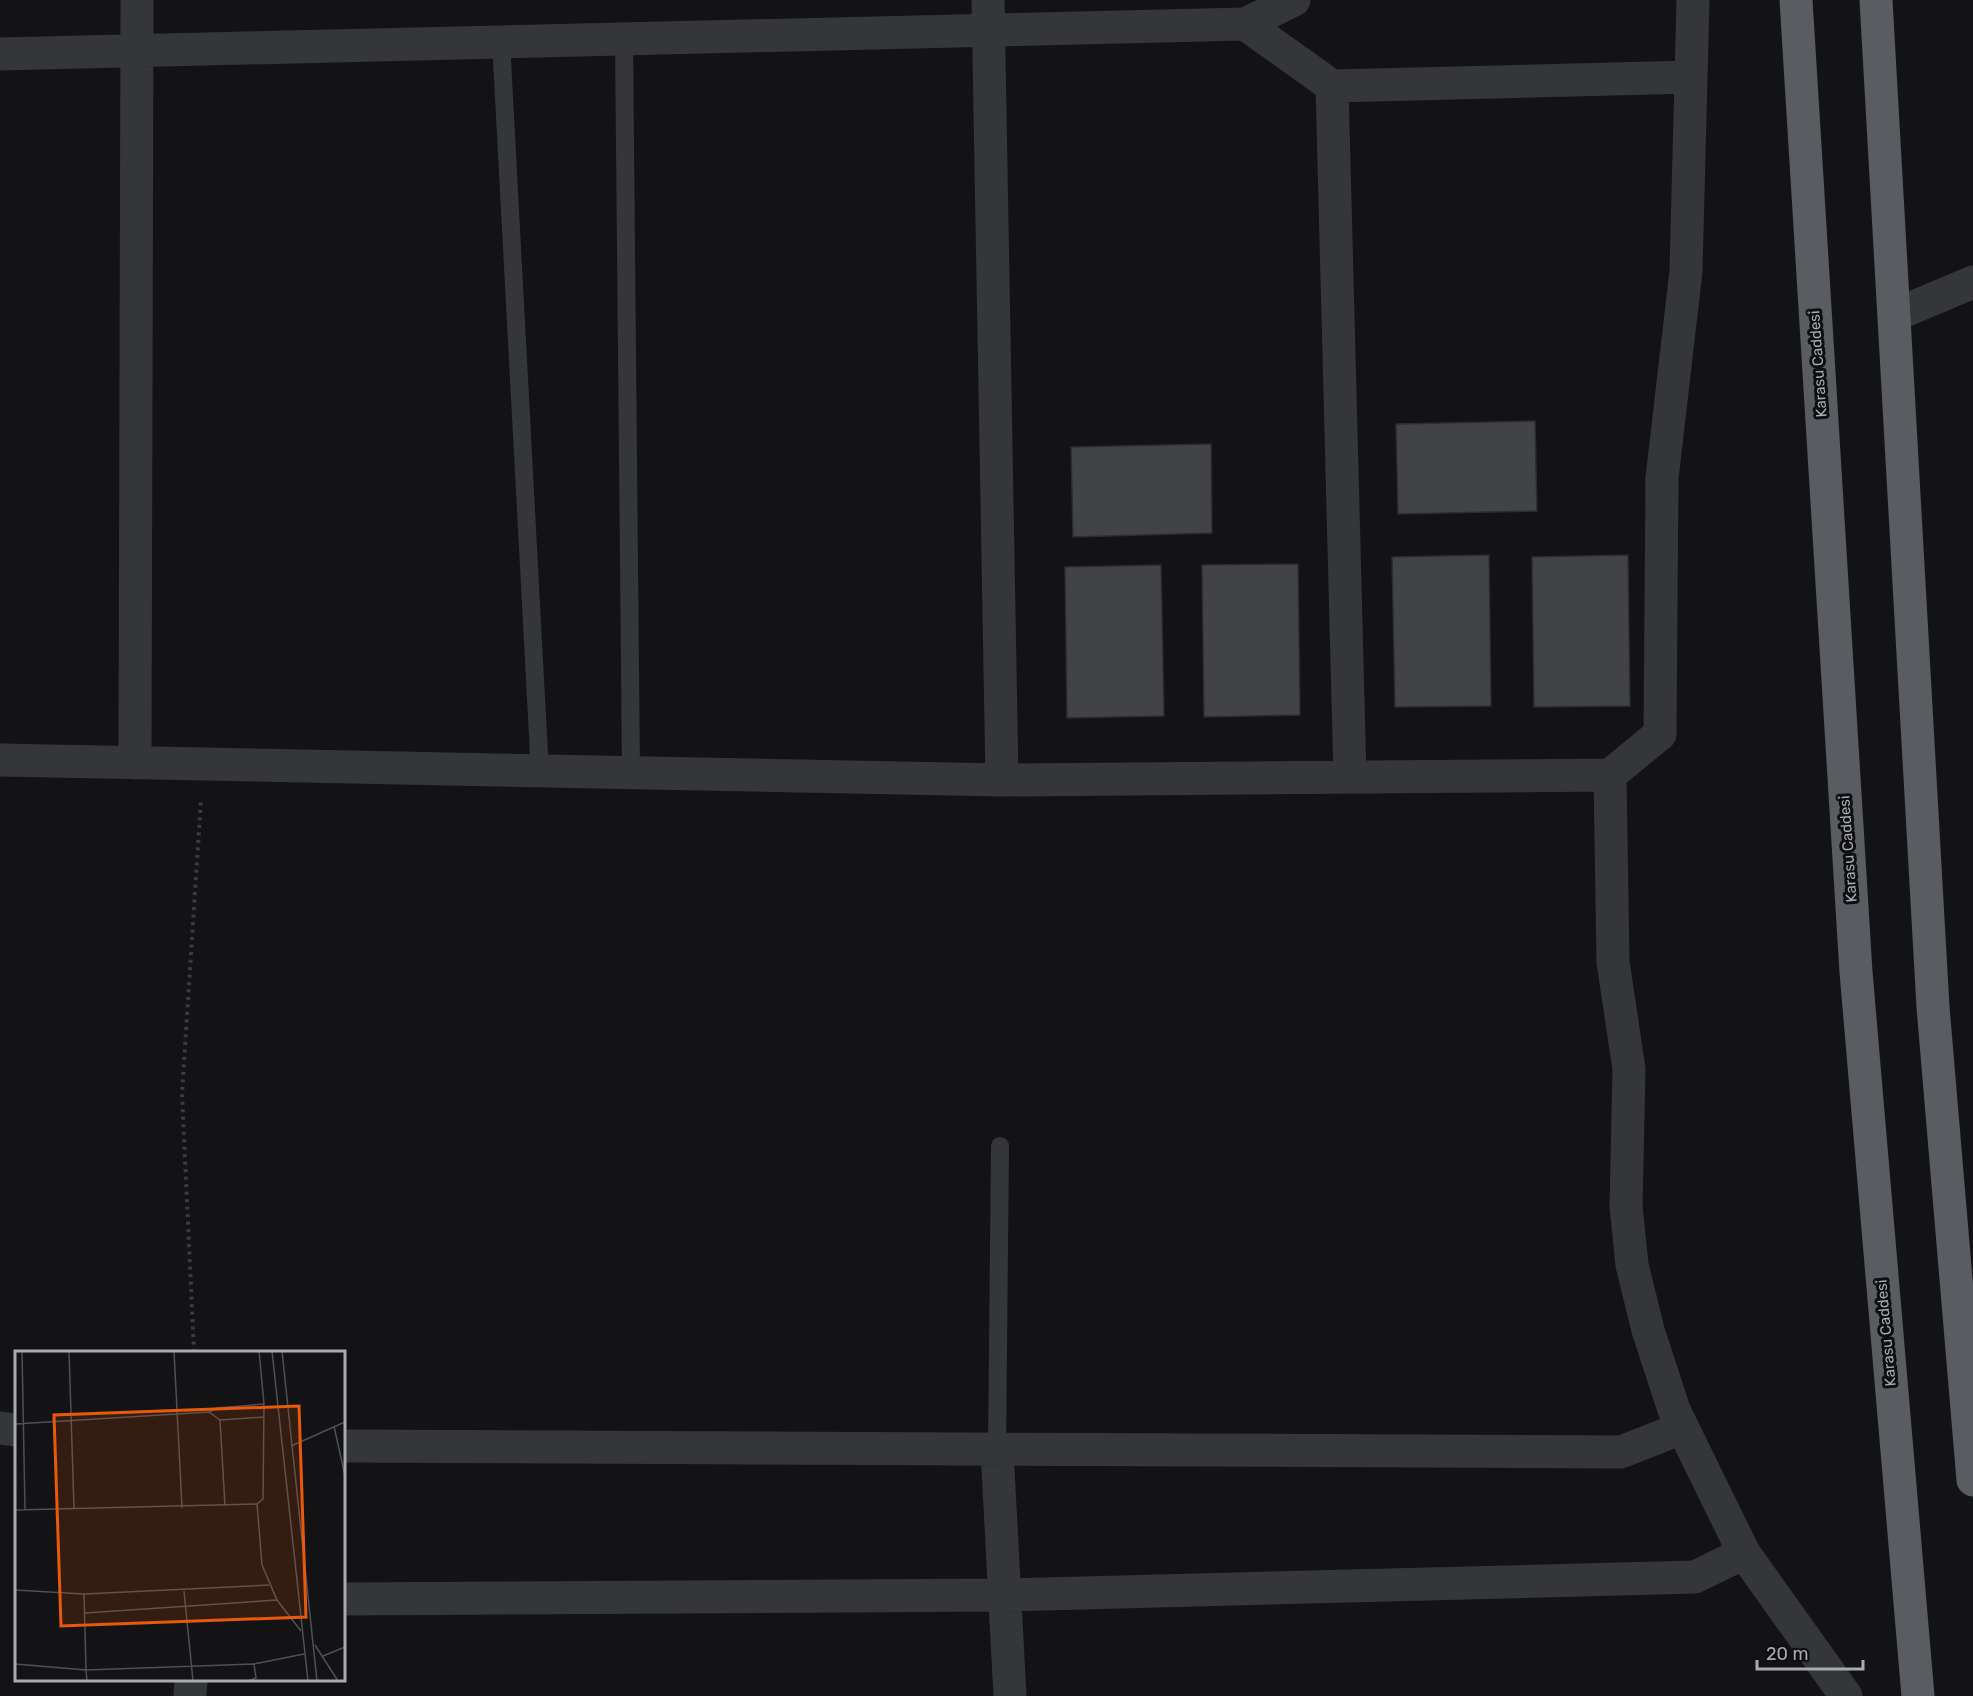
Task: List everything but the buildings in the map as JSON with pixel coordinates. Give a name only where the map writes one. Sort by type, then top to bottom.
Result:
[{"type":"highway","name":"Karasu Caddesi","points":[[1797,0],[1856,972],[1918,1696]]},
{"type":"highway","points":[[1876,0],[1933,1007],[1973,1480]]},
{"type":"street","points":[[135,763],[137,0]]},
{"type":"street","points":[[0,54],[624,39],[988,16],[1245,24],[1294,0]]},
{"type":"street","points":[[0,760],[540,773],[1002,780],[1610,775],[1660,734],[1662,478],[1686,271],[1693,0]]},
{"type":"street","points":[[988,16],[1002,780]]},
{"type":"street","points":[[1245,24],[1332,86],[1691,78]]},
{"type":"street","points":[[1332,86],[1350,777]]},
{"type":"street","points":[[1895,315],[1973,282]]},
{"type":"street","points":[[1610,775],[1612,962],[1629,1069],[1626,1206],[1632,1265],[1648,1330],[1674,1410],[1744,1553],[1846,1696]]},
{"type":"street","points":[[0,1428],[15,1430]]},
{"type":"street","points":[[345,1446],[1621,1452],[1682,1428]]},
{"type":"street","points":[[997,1450],[1010,1696]]},
{"type":"street","points":[[345,1599],[1004,1595],[1695,1577],[1744,1553]]},
{"type":"street","points":[[190,1696],[191,1681]]},
{"type":"lane","points":[[624,39],[631,774]]},
{"type":"lane","points":[[501,41],[540,773]]},
{"type":"lane","points":[[997,1450],[1000,1146]]},
{"type":"path","points":[[194,1351],[182,1094],[203,765]]}]
